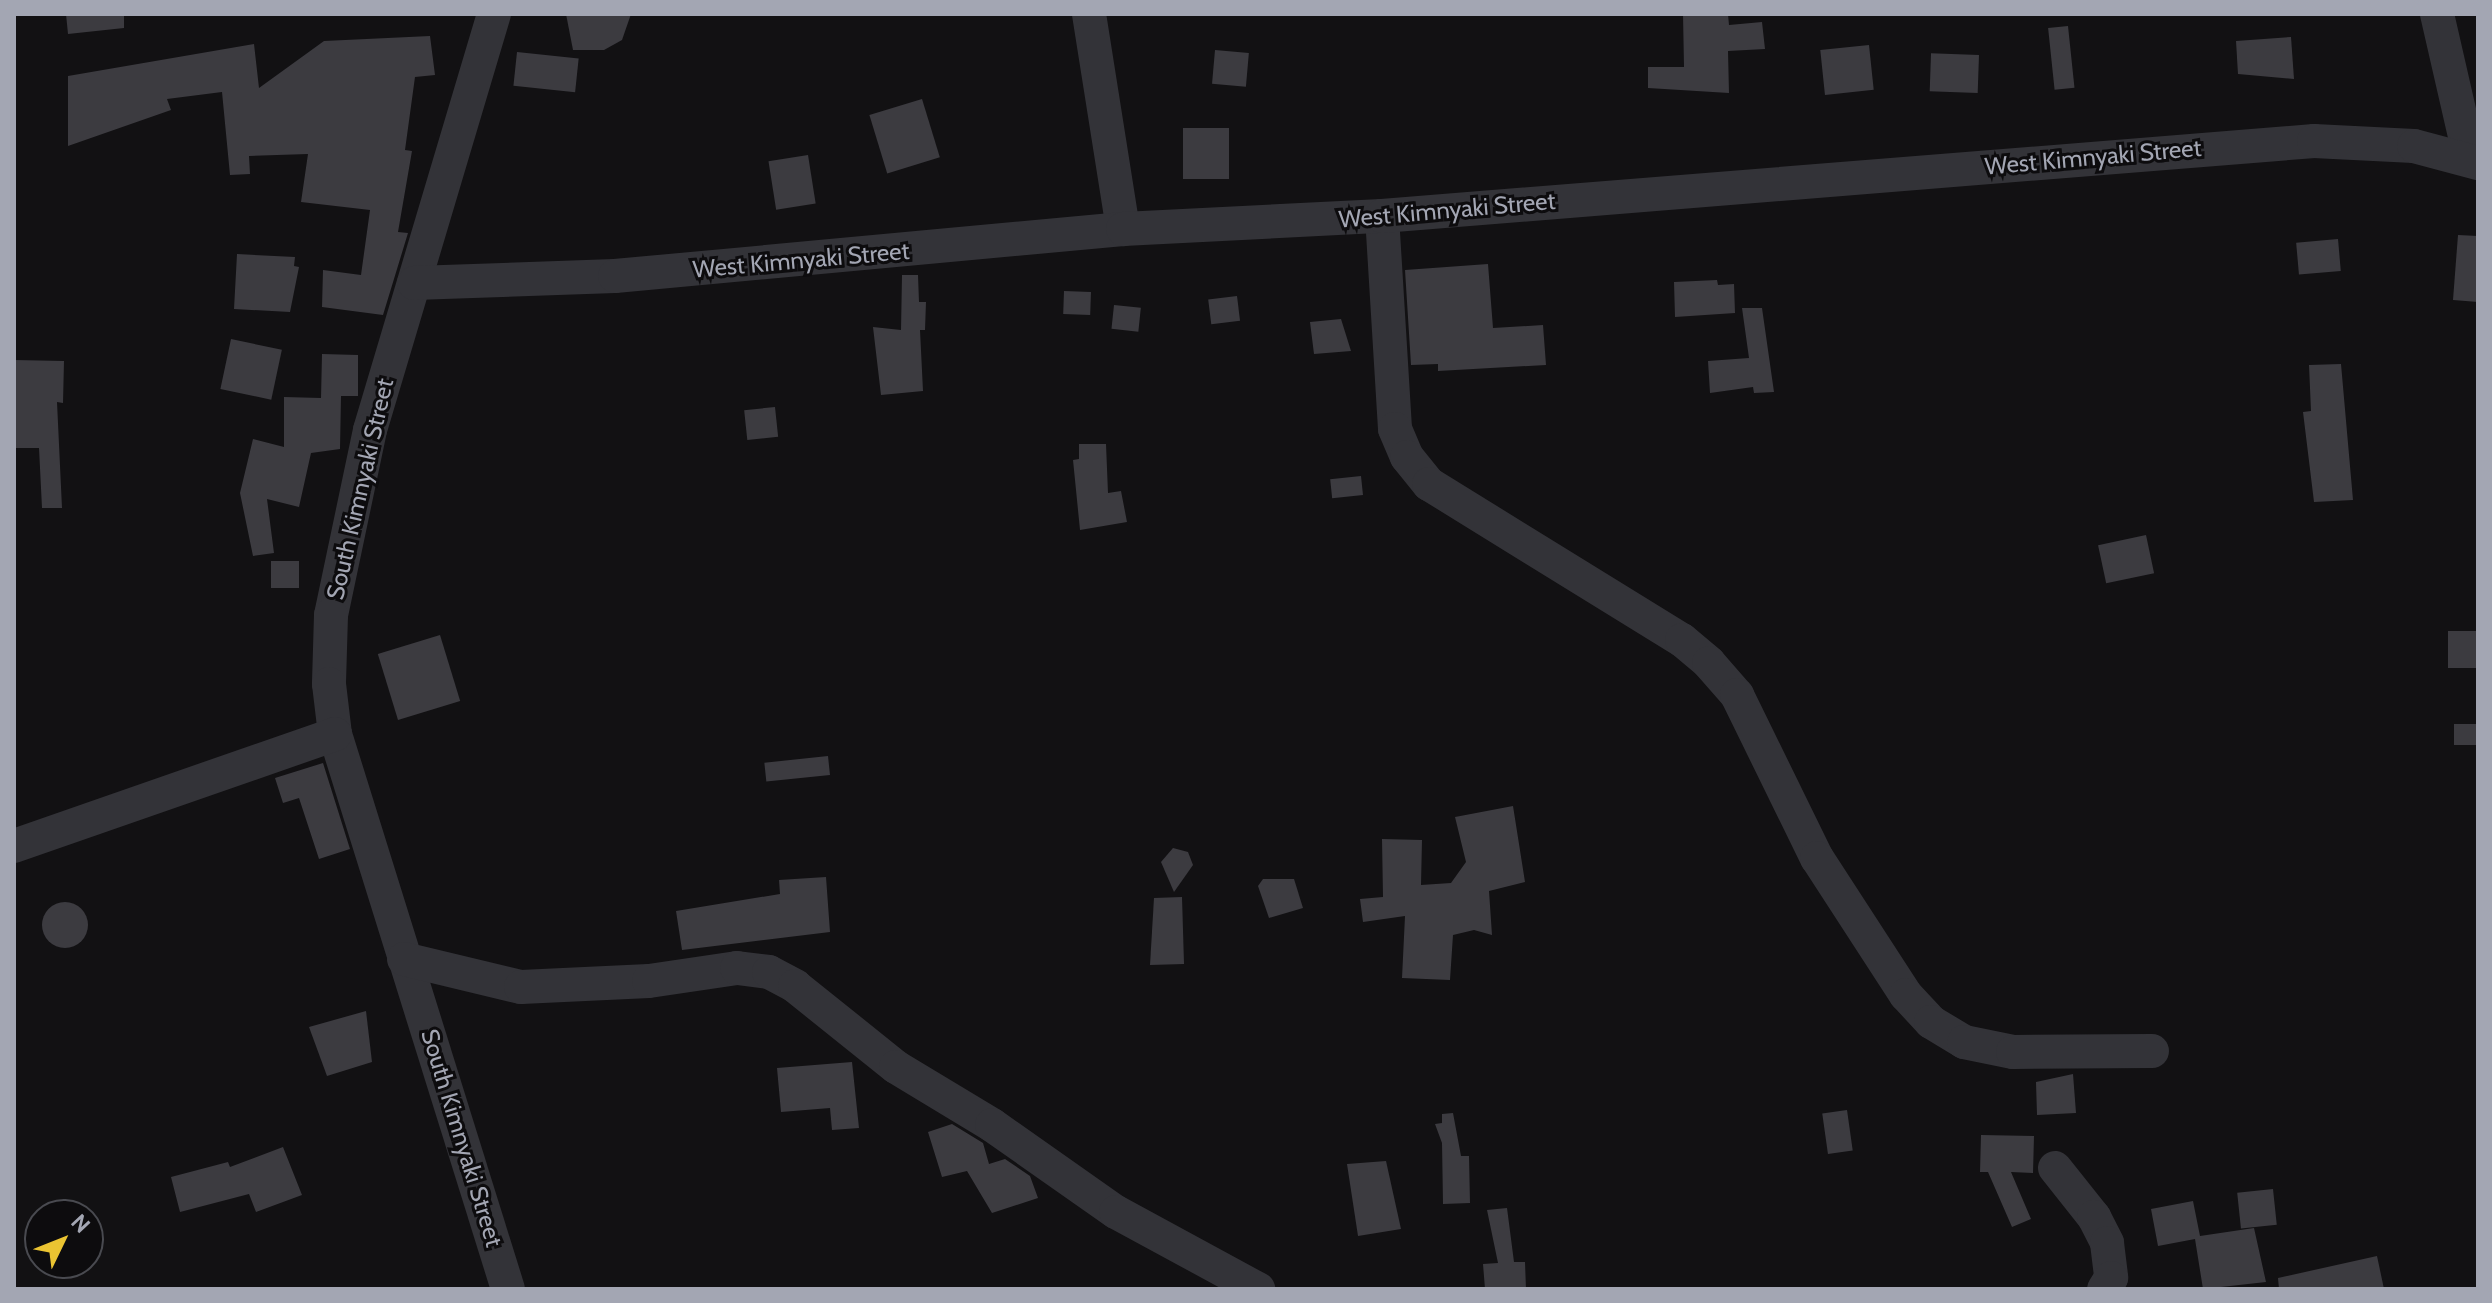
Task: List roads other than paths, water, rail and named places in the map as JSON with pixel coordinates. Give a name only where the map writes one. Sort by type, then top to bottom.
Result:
[{"type":"street","name":"South Kimnyaki Street","points":[[494,14],[414,283],[344,536],[331,615],[329,684],[335,734],[508,1289]]},
{"type":"street","points":[[1089,14],[1123,229]]},
{"type":"street","points":[[2437,14],[2474,160]]},
{"type":"street","name":"West Kimnyaki Street","points":[[414,283],[615,276],[1123,229],[1382,216],[2314,141],[2414,146],[2474,160]]},
{"type":"street","points":[[1382,216],[1395,429],[1407,457],[1429,484],[1672,633],[1709,663],[1737,695],[1817,858],[1906,995],[1931,1022],[1964,1042],[2013,1052],[2152,1051]]},
{"type":"street","points":[[14,846],[335,734]]},
{"type":"street","points":[[404,959],[521,987],[649,981],[737,968],[769,972],[795,986],[896,1067],[992,1125],[1116,1212],[1258,1289]]},
{"type":"street","points":[[2055,1168],[2094,1217],[2107,1243],[2111,1278],[2104,1289]]}]
